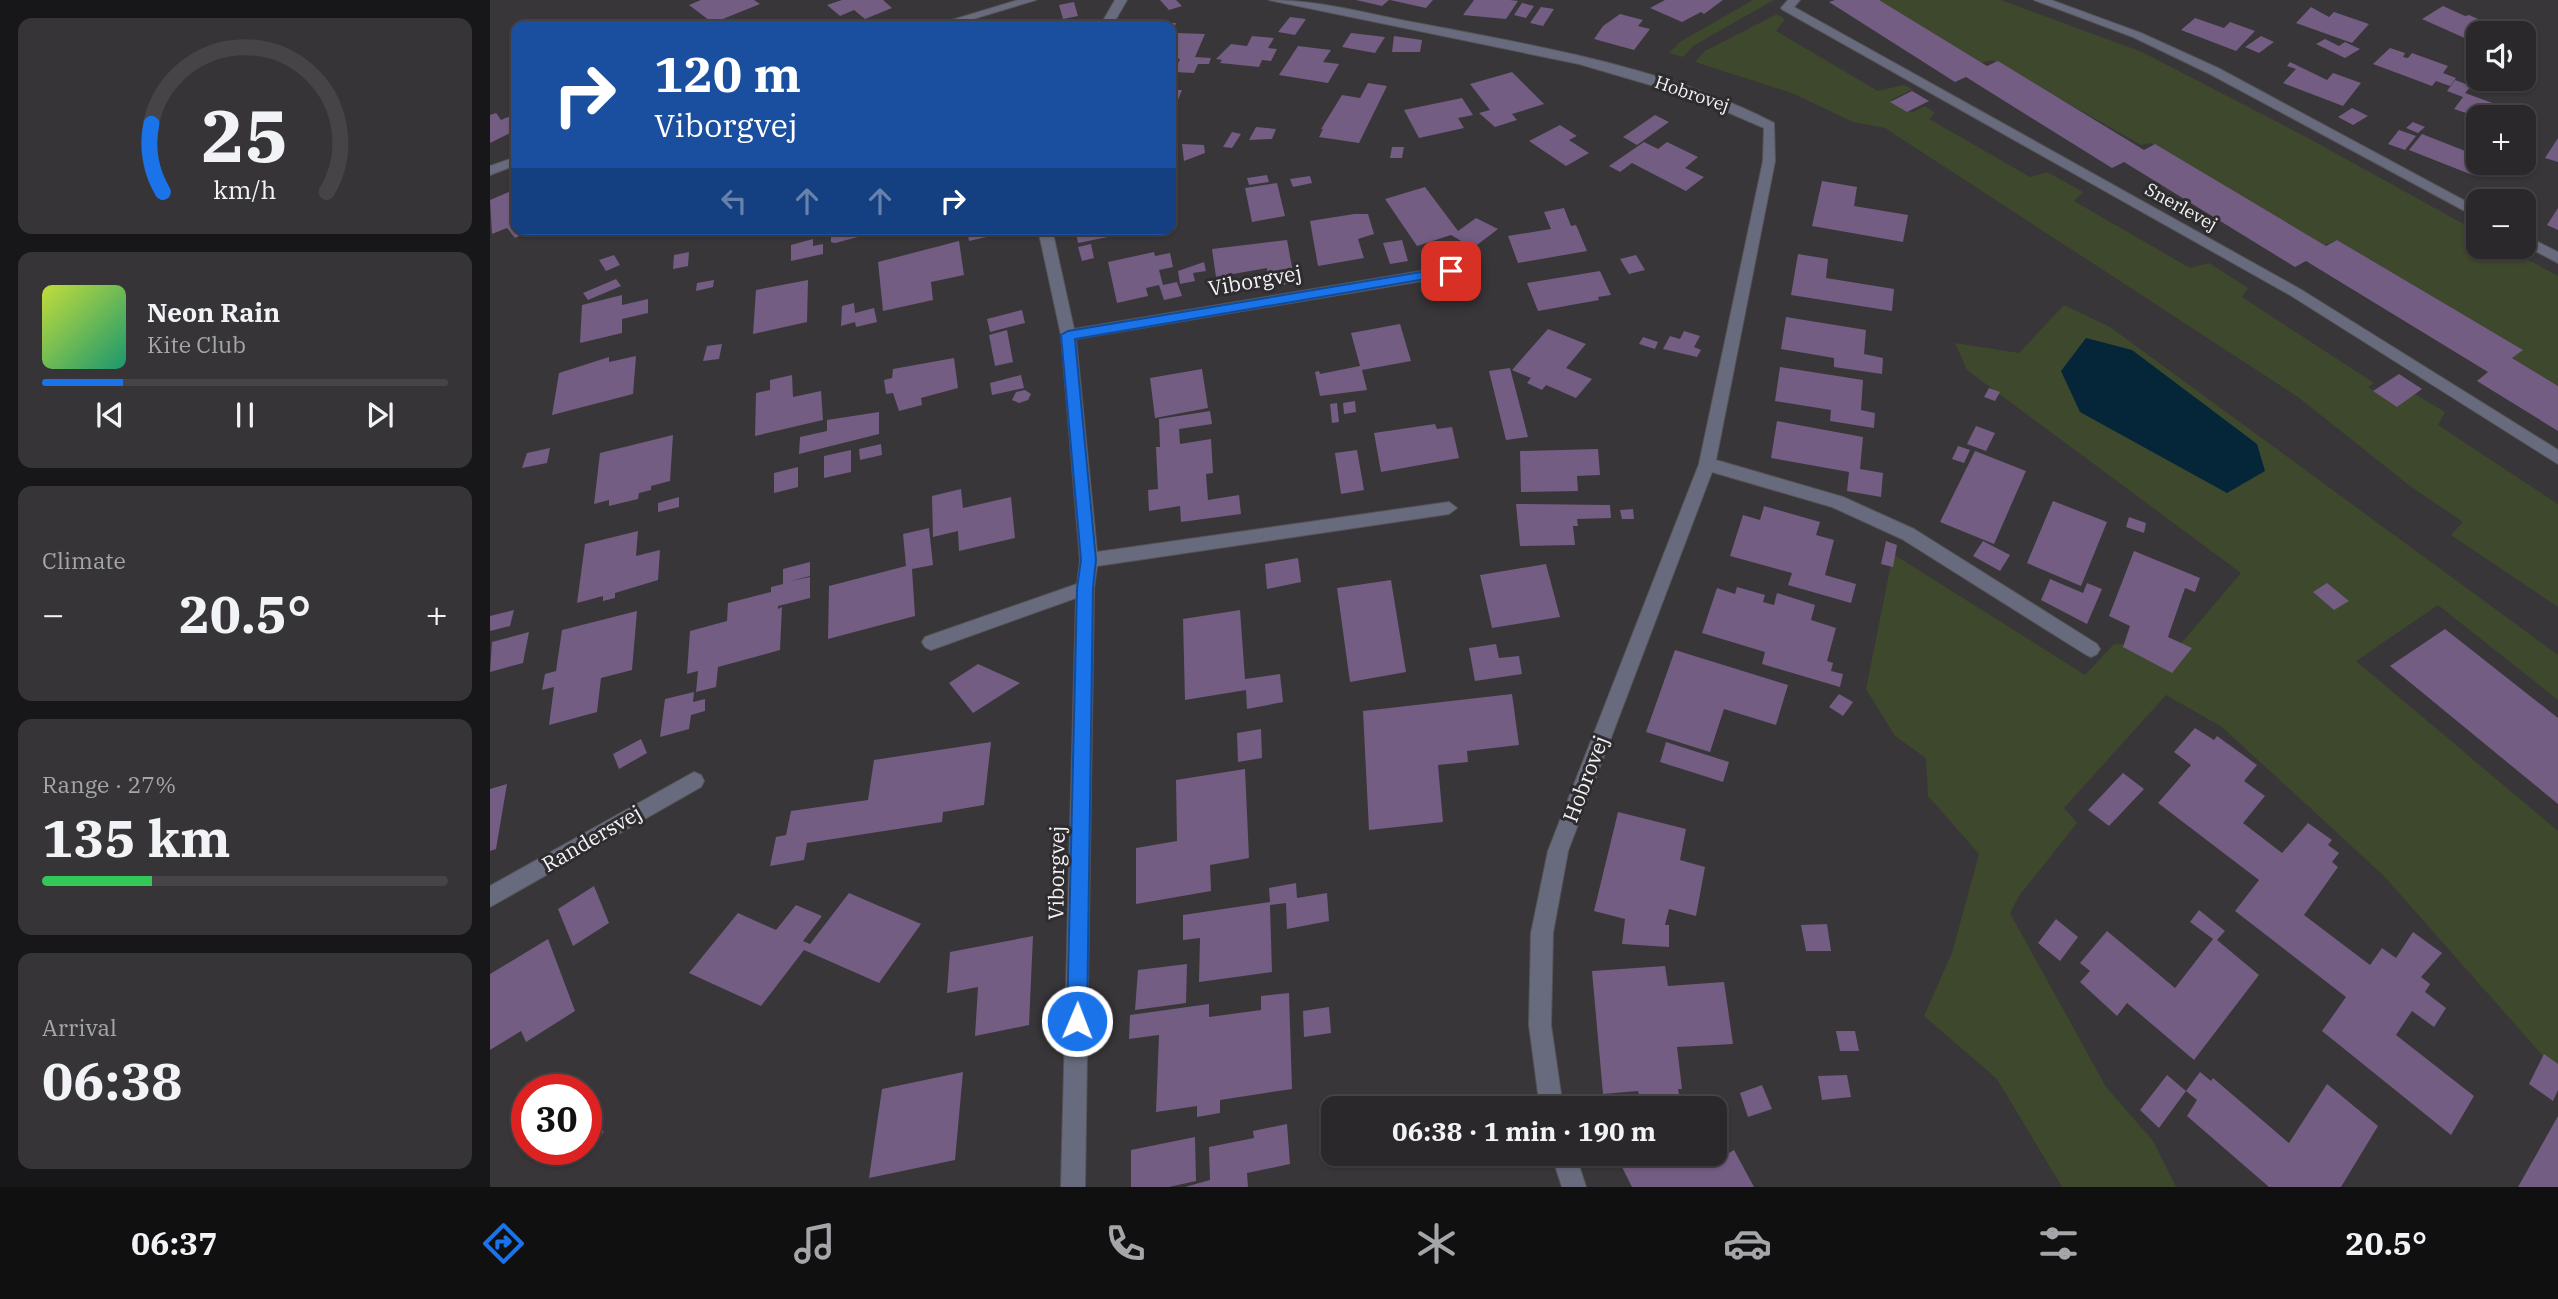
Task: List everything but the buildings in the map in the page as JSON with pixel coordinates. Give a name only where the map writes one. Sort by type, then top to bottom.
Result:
[{"type":"street","points":[[956,21],[1030,0]]},
{"type":"street","points":[[1109,21],[1121,0]]},
{"type":"street","name":"Hobrovej","points":[[1275,0],[1550,52],[1667,85],[1748,113],[1770,126],[1769,161],[1707,464],[1558,851],[1542,933],[1541,960],[1540,1025],[1550,1096]]},
{"type":"street","name":"Snerlevej","points":[[1794,0],[1787,8],[2295,292],[2558,458]]},
{"type":"street","points":[[2040,0],[2137,35],[2214,71],[2466,208]]},
{"type":"street","points":[[490,171],[511,163]]},
{"type":"street","name":"Viborgvej","points":[[1046,235],[1068,335],[1089,560],[1085,588],[1073,1187]]},
{"type":"street","points":[[2536,246],[2558,258]]},
{"type":"street","name":"Viborgvej","points":[[1068,335],[1451,271]]},
{"type":"street","points":[[1707,464],[1837,502],[1908,534],[2091,649]]},
{"type":"street","points":[[1089,560],[1450,508]]},
{"type":"street","points":[[931,642],[1085,588]]},
{"type":"street","name":"Randersvej","points":[[490,897],[694,781]]},
{"type":"street","points":[[1567,1166],[1574,1187]]},
{"type":"green space","points":[[1753,0],[1774,0],[1693,46],[1683,57],[1669,53],[1680,42]]},
{"type":"green space","points":[[1877,0],[2001,0],[2142,52],[2310,139],[2466,225],[2466,259],[2527,259],[2558,276],[2558,386],[2511,357],[2520,349],[2337,240],[2324,245],[2150,143],[2141,145],[1992,60],[1981,63]]},
{"type":"green space","points":[[1777,14],[1785,19],[1776,31],[1878,91],[1903,85],[1913,89],[1891,100],[1912,113],[1925,106],[1935,113],[1929,119],[2030,177],[2047,172],[2083,192],[2074,201],[2190,268],[2209,263],[2248,288],[2242,297],[2374,383],[2368,387],[2395,405],[2413,393],[2445,412],[2438,425],[2558,504],[2558,607],[2451,535],[2463,522],[2410,486],[2298,397],[1885,128],[1853,122],[1792,93],[1695,62],[1705,51]]},
{"type":"green space","points":[[2064,305],[2110,327],[2558,655],[2558,700],[2438,605],[2356,661],[2558,831],[2558,1073],[2384,876],[2222,727],[2166,695],[2064,808],[2077,823],[2019,896],[2010,913],[2106,1087],[2153,1141],[2176,1187],[2062,1187],[1997,1079],[1924,1016],[1952,953],[1979,854],[1928,796],[1926,758],[1895,736],[1866,689],[1893,554],[2085,675],[2114,644],[2178,647],[2241,573],[1967,370],[1955,343],[2019,353]]},
{"type":"water","points":[[2086,338],[2132,350],[2257,444],[2265,471],[2227,493],[2080,412],[2061,371]]},
{"type":"route","points":[[1077,1021],[1085,588],[1089,560],[1068,335],[1451,271]]}]
